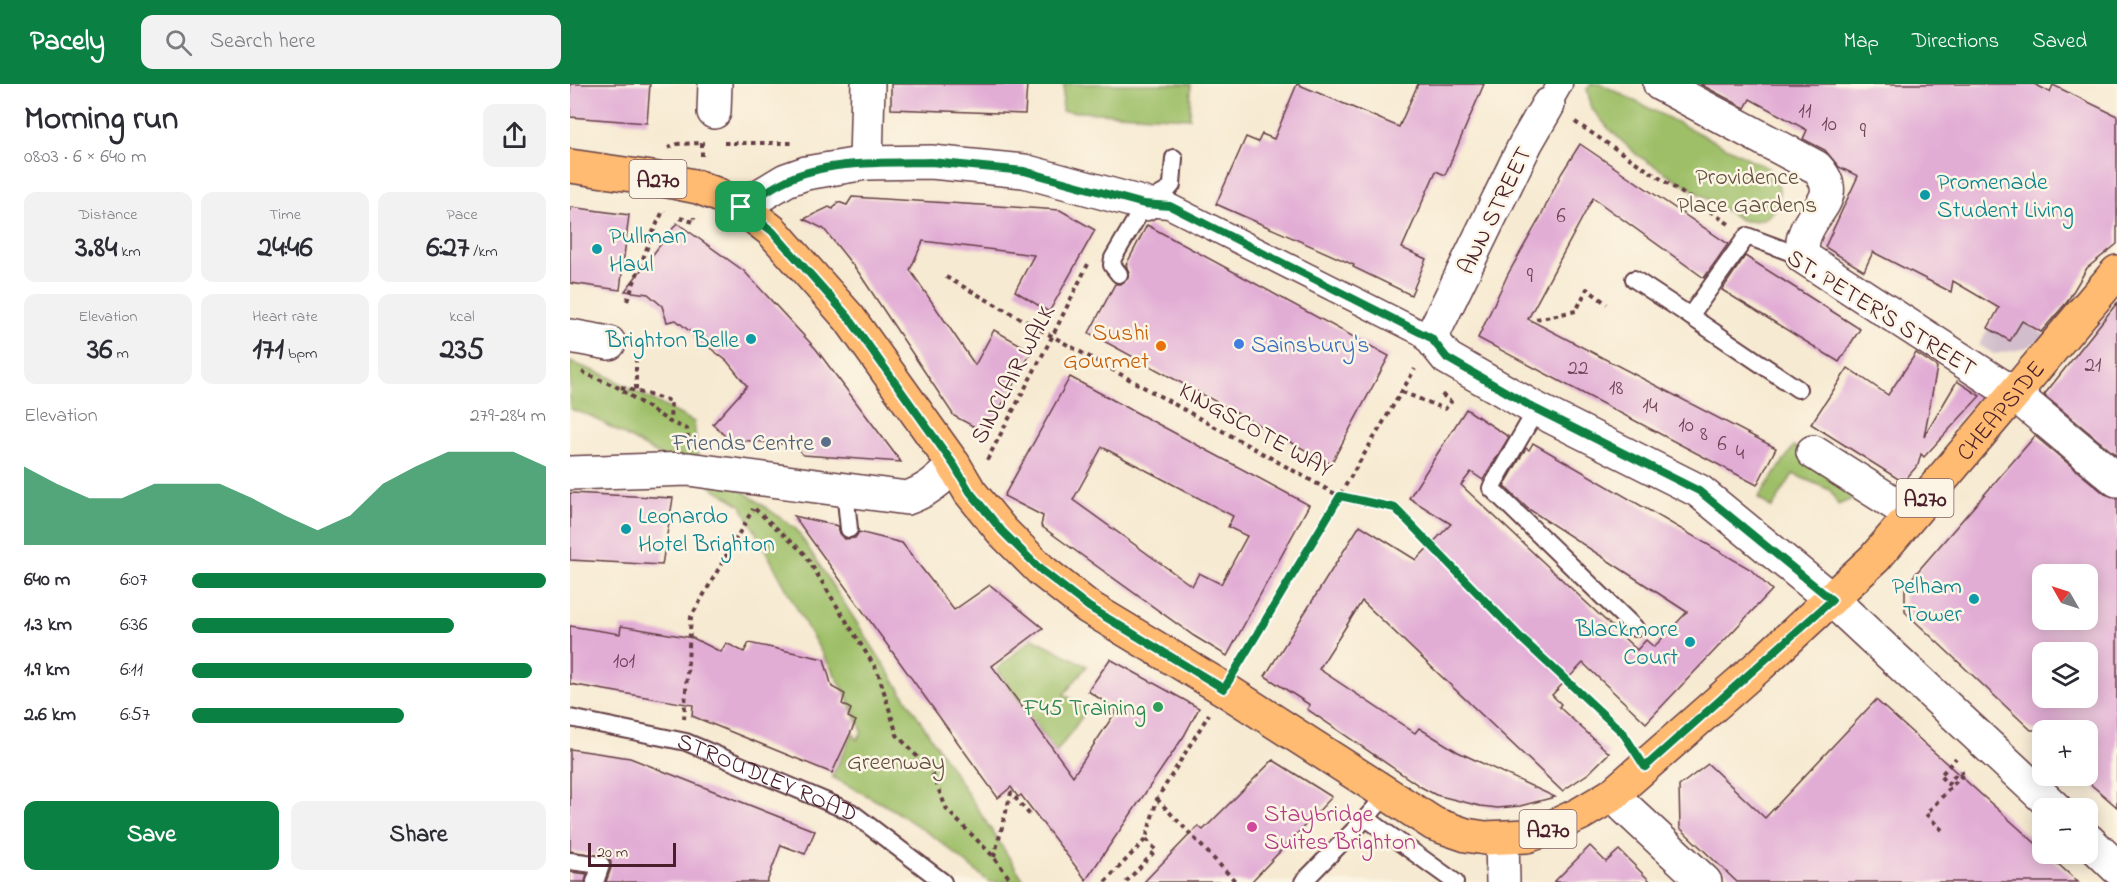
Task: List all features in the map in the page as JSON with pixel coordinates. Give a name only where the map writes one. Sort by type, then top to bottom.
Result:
[{"type":"main road","name":"A270","points":[[570,166],[698,187],[741,207],[772,231],[849,318],[1002,531],[1041,570],[1089,607],[1224,689],[1376,806],[1449,830],[1485,838],[1502,839],[1527,836],[1548,829],[1612,795],[1832,600]]},
{"type":"main road","name":"CHEAPSIDE","points":[[1832,600],[1875,558],[2117,272]]},
{"type":"street","points":[[866,164],[868,84]]},
{"type":"street","points":[[1660,84],[1808,162],[1823,174],[1828,184],[1827,196],[1805,233],[1802,245],[1803,257]]},
{"type":"street","name":"ANN STREET","points":[[1431,338],[1526,143],[1554,94]]},
{"type":"street","points":[[741,207],[786,180],[828,168],[931,162],[1024,171],[1144,204],[1170,206],[1431,338],[1447,358],[1534,408],[1699,491],[1832,600],[2044,798]]},
{"type":"street","name":"ST. PETER'S STREET","points":[[1803,257],[2014,394],[2117,480]]},
{"type":"street","points":[[570,336],[622,351]]},
{"type":"street","points":[[1813,452],[1911,514]]},
{"type":"street","points":[[570,473],[688,469],[907,498],[938,482],[962,478]]},
{"type":"street","points":[[1612,795],[1706,882]]},
{"type":"street","points":[[1502,839],[1503,882]]},
{"type":"street","points":[[2098,850],[2117,868]]},
{"type":"lane","points":[[1119,274],[1112,266],[1113,258],[1144,204],[1167,191],[1172,185],[1174,158]]},
{"type":"lane","name":"ST. PETER'S STREET","points":[[1747,236],[1803,257]]},
{"type":"lane","points":[[1690,316],[1747,236]]},
{"type":"lane","points":[[1634,279],[1798,389]]},
{"type":"lane","points":[[1534,408],[1531,419],[1491,488],[1635,628]]},
{"type":"lane","points":[[845,490],[849,529]]},
{"type":"lane","name":"STROUDLEY ROAD","points":[[570,718],[686,742],[851,812],[943,882]]},
{"type":"lane","points":[[1303,882],[1376,806],[1455,882]]},
{"type":"lane","points":[[570,861],[601,865],[595,882]]},
{"type":"path","points":[[1554,94],[1747,236]]},
{"type":"path","points":[[638,176],[652,154],[677,144],[806,143]]},
{"type":"path","points":[[627,301],[663,212],[694,222],[698,187]]},
{"type":"path","name":"SINCLAIR WALK","points":[[962,478],[1052,337],[1084,272]]},
{"type":"path","name":"KINGSCOTE WAY","points":[[946,278],[1340,496],[1395,508],[1523,640],[1623,733],[1645,767]]},
{"type":"path","points":[[1536,319],[1576,311],[1587,289],[1607,304]]},
{"type":"path","points":[[622,351],[636,390]]},
{"type":"path","points":[[579,371],[617,387],[670,422],[687,429],[688,469]]},
{"type":"path","points":[[1105,882],[1146,839],[1157,799],[1413,373]]},
{"type":"path","points":[[617,387],[670,400],[670,422]]},
{"type":"path","points":[[750,499],[753,508],[804,553],[878,672],[897,735],[931,771],[947,810],[994,857],[1012,882]]},
{"type":"path","points":[[684,723],[690,617],[753,508]]},
{"type":"path","points":[[1942,830],[1926,814],[1965,772],[1957,773],[1948,784],[1940,776],[1953,761]]},
{"type":"path","points":[[994,857],[1011,793],[1030,815]]},
{"type":"path","points":[[1157,799],[1236,882]]},
{"type":"path","points":[[1126,882],[1156,850],[1146,839]]},
{"type":"shaded area","points":[[1999,308],[2047,336],[2023,349],[1994,354],[1979,345]]},
{"type":"green space","points":[[1064,84],[1191,84],[1190,118],[1062,111]]},
{"type":"green space","name":"Providence Place Gardens","points":[[1591,84],[1601,84],[1768,168],[1779,188],[1777,206],[1763,219],[1741,220],[1637,155],[1609,129],[1592,109],[1587,89]]},
{"type":"green space","name":"Greenway","points":[[570,362],[605,375],[694,422],[698,459],[796,529],[1025,882],[989,882],[937,839],[892,809],[832,777],[853,733],[857,740],[862,731],[845,692],[809,631],[741,505],[591,416],[570,409]]},
{"type":"green space","points":[[1794,446],[1863,494],[1838,505],[1830,490],[1793,474],[1772,508],[1758,498]]},
{"type":"green space","points":[[1033,638],[1087,666],[1064,694],[1087,710],[1056,753],[997,669]]},
{"type":"building","points":[[570,84],[650,84],[647,123],[570,117]]},
{"type":"building","points":[[891,84],[1027,84],[1025,114],[891,109]]},
{"type":"building","points":[[1297,84],[1399,127],[1418,84],[1484,84],[1445,175],[1436,171],[1402,248],[1426,259],[1411,295],[1353,267],[1354,265],[1216,204],[1246,137],[1258,142],[1262,134],[1274,139]]},
{"type":"building","points":[[1700,84],[2034,84],[2050,92],[2053,85],[2117,116],[2117,244],[2087,268],[2067,302],[2041,332],[2022,321],[2010,341],[1988,328],[1999,308],[1953,281],[1951,292],[1873,252],[1864,271],[1825,247],[1858,176],[1839,167],[1825,150],[1803,139],[1807,130],[1750,99],[1745,108]]},
{"type":"building","points":[[1580,144],[1728,244],[1704,278],[1593,198],[1528,319],[1776,448],[1757,485],[1478,338],[1508,274],[1541,216],[1561,174]]},
{"type":"building","points":[[852,197],[1060,210],[1095,230],[1049,312],[1015,291],[1034,255],[923,241],[910,270],[975,365],[994,330],[1032,351],[986,433],[954,416],[859,273],[824,229],[804,219],[829,207],[833,209],[838,202],[847,205]]},
{"type":"building","name":"Pullman Haul","points":[[570,207],[629,215],[620,290],[570,283]]},
{"type":"building","name":"Brighton Belle","points":[[677,223],[744,271],[816,349],[901,462],[803,455],[795,445],[728,439],[713,424],[747,386],[727,361],[706,345],[698,348],[693,334],[676,320],[667,322],[662,306],[648,294],[625,291]]},
{"type":"building","name":"Sainsbury's","points":[[1147,225],[1389,356],[1331,464],[1089,333],[1115,284],[1121,284],[1128,278],[1129,272],[1126,265]]},
{"type":"building","points":[[1745,256],[1860,329],[1839,362],[1722,290]]},
{"type":"building","points":[[2117,303],[2117,456],[2044,395]]},
{"type":"building","points":[[1916,353],[1937,367],[1924,437],[1957,381],[1980,396],[1924,457],[1921,454],[1918,465],[1903,482],[1811,424],[1848,368],[1888,395]]},
{"type":"building","points":[[1070,377],[1309,505],[1227,656],[1194,636],[1041,526],[1043,516],[1004,496]],"holes":[[[1102,447],[1233,516],[1228,527],[1247,536],[1221,584],[1199,573],[1192,586],[1073,500]]]},
{"type":"building","points":[[1466,409],[1509,437],[1483,480],[1471,472],[1461,485],[1637,650],[1646,640],[1654,647],[1687,612],[1527,508],[1504,486],[1526,448],[1529,450],[1533,443],[1750,569],[1772,590],[1646,723],[1583,663],[1552,695],[1561,704],[1559,707],[1609,753],[1589,773],[1562,791],[1362,601],[1319,669],[1415,733],[1419,728],[1458,752],[1555,797],[1520,806],[1498,808],[1480,806],[1436,795],[1307,709],[1310,705],[1265,676],[1360,525],[1416,560],[1451,524],[1409,498]]},
{"type":"building","name":"Pelham Tower","points":[[2035,436],[2105,494],[2117,498],[2117,807],[2093,786],[2098,786],[2098,720],[2032,720],[2031,730],[1905,612],[1905,586]]},
{"type":"building","name":"Leonardo Hotel Brighton","points":[[570,493],[673,498],[662,565],[570,560]]},
{"type":"building","points":[[794,516],[838,526],[840,535],[845,539],[855,538],[859,532],[902,543],[954,610],[990,585],[1043,628],[992,666],[1073,776],[1117,710],[1088,691],[1110,659],[1199,708],[1184,736],[1086,880],[1021,795],[1018,797],[1011,787],[998,798]]},
{"type":"building","points":[[570,626],[620,634],[621,626],[693,638],[721,652],[726,643],[744,652],[749,643],[824,659],[832,687],[845,694],[842,704],[851,709],[848,717],[856,721],[832,773],[692,716],[693,705],[570,684]]},
{"type":"building","points":[[1876,700],[2032,840],[2032,864],[2058,864],[2078,882],[1737,882],[1680,828],[1679,786],[1708,764],[1765,818]]},
{"type":"building","points":[[570,749],[630,758],[815,831],[805,854],[781,845],[767,882],[606,882],[611,868],[611,862],[607,857],[570,851]]},
{"type":"building","points":[[1273,760],[1332,797],[1251,882],[1144,882],[1198,826],[1203,830]]},
{"type":"building","points":[[1590,846],[1606,862],[1619,850],[1651,882],[1554,882]]},
{"type":"building","points":[[570,872],[587,874],[585,882],[570,882]]},
{"type":"place","name":"Promenade Student Living","points":[[1925,195]]},
{"type":"place","name":"Pullman Haul","points":[[597,249]]},
{"type":"place","name":"Brighton Belle","points":[[751,339]]},
{"type":"place","name":"Sainsbury's","points":[[1239,344]]},
{"type":"place","name":"Sushi Gourmet","points":[[1161,346]]},
{"type":"place","name":"Friends Centre","points":[[826,442]]},
{"type":"place","name":"Leonardo Hotel Brighton","points":[[626,529]]},
{"type":"place","name":"Pelham Tower","points":[[1974,599]]},
{"type":"place","name":"Blackmore Court","points":[[1690,642]]},
{"type":"place","name":"F45 Training","points":[[1158,707]]},
{"type":"place","name":"Staybridge Suites Brighton","points":[[1252,827]]},
{"type":"route","points":[[931,162],[1024,171],[1144,204],[1170,206],[1431,338],[1447,358],[1534,408],[1699,491],[1832,600],[1645,767],[1623,733],[1523,640],[1395,508],[1340,496],[1224,689],[1089,607],[1041,570],[1002,531],[970,492],[954,465],[849,318],[772,231],[741,207],[786,180],[806,173],[866,164],[931,162]]}]
